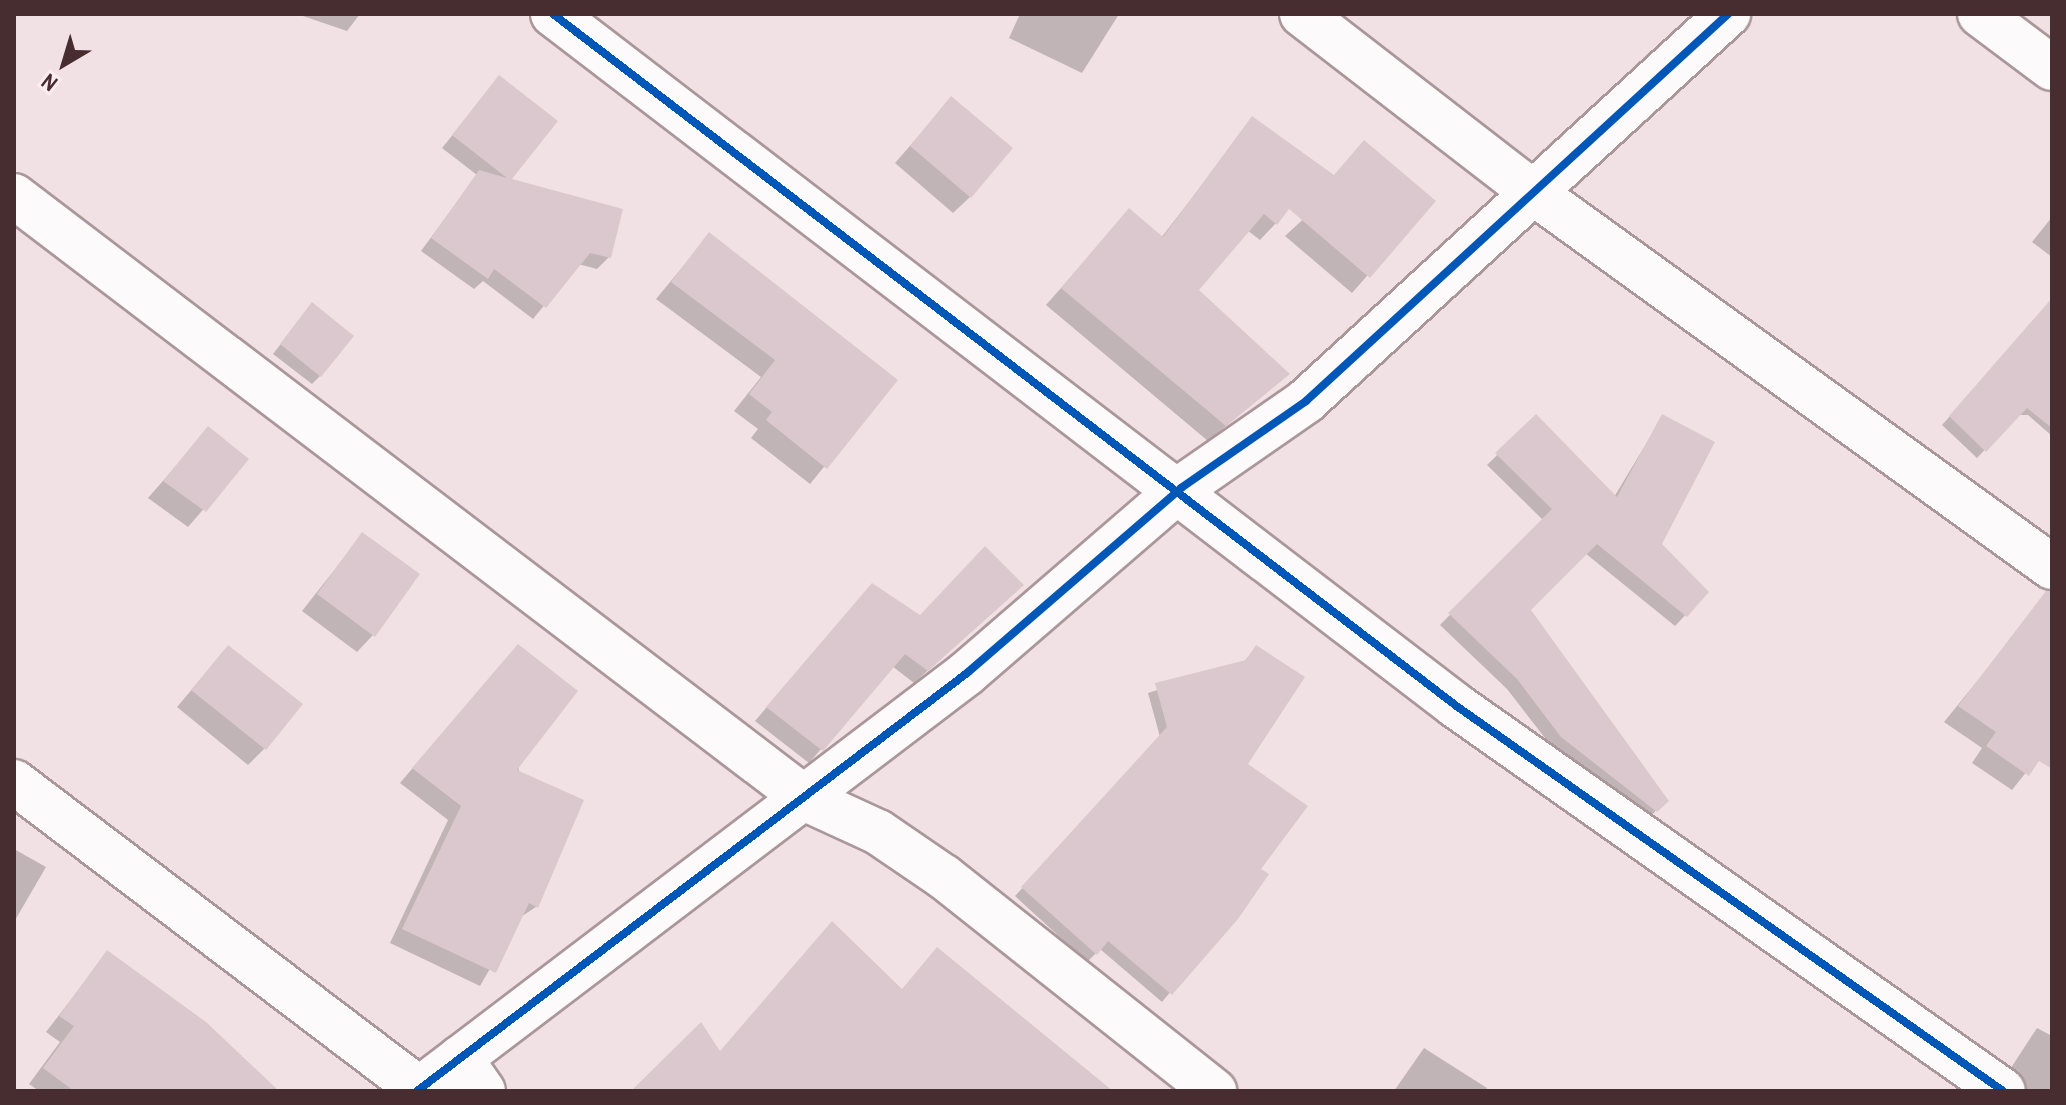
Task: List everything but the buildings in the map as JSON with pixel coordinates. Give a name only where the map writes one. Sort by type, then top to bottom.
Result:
[{"type":"street","points":[[553,14],[1181,488],[1455,705],[2003,1091]]},
{"type":"street","points":[[1302,14],[1534,193],[2052,567]]},
{"type":"street","points":[[14,782],[418,1090],[472,1074],[1181,488],[1306,401],[1728,14]]},
{"type":"street","points":[[1980,14],[2052,68]]},
{"type":"street","points":[[14,196],[806,799],[878,832],[944,877],[1214,1091]]},
{"type":"cycle path","points":[[553,14],[1455,705],[2003,1091]]},
{"type":"cycle path","points":[[417,1091],[967,673],[1181,488],[1306,401],[1728,14]]}]
